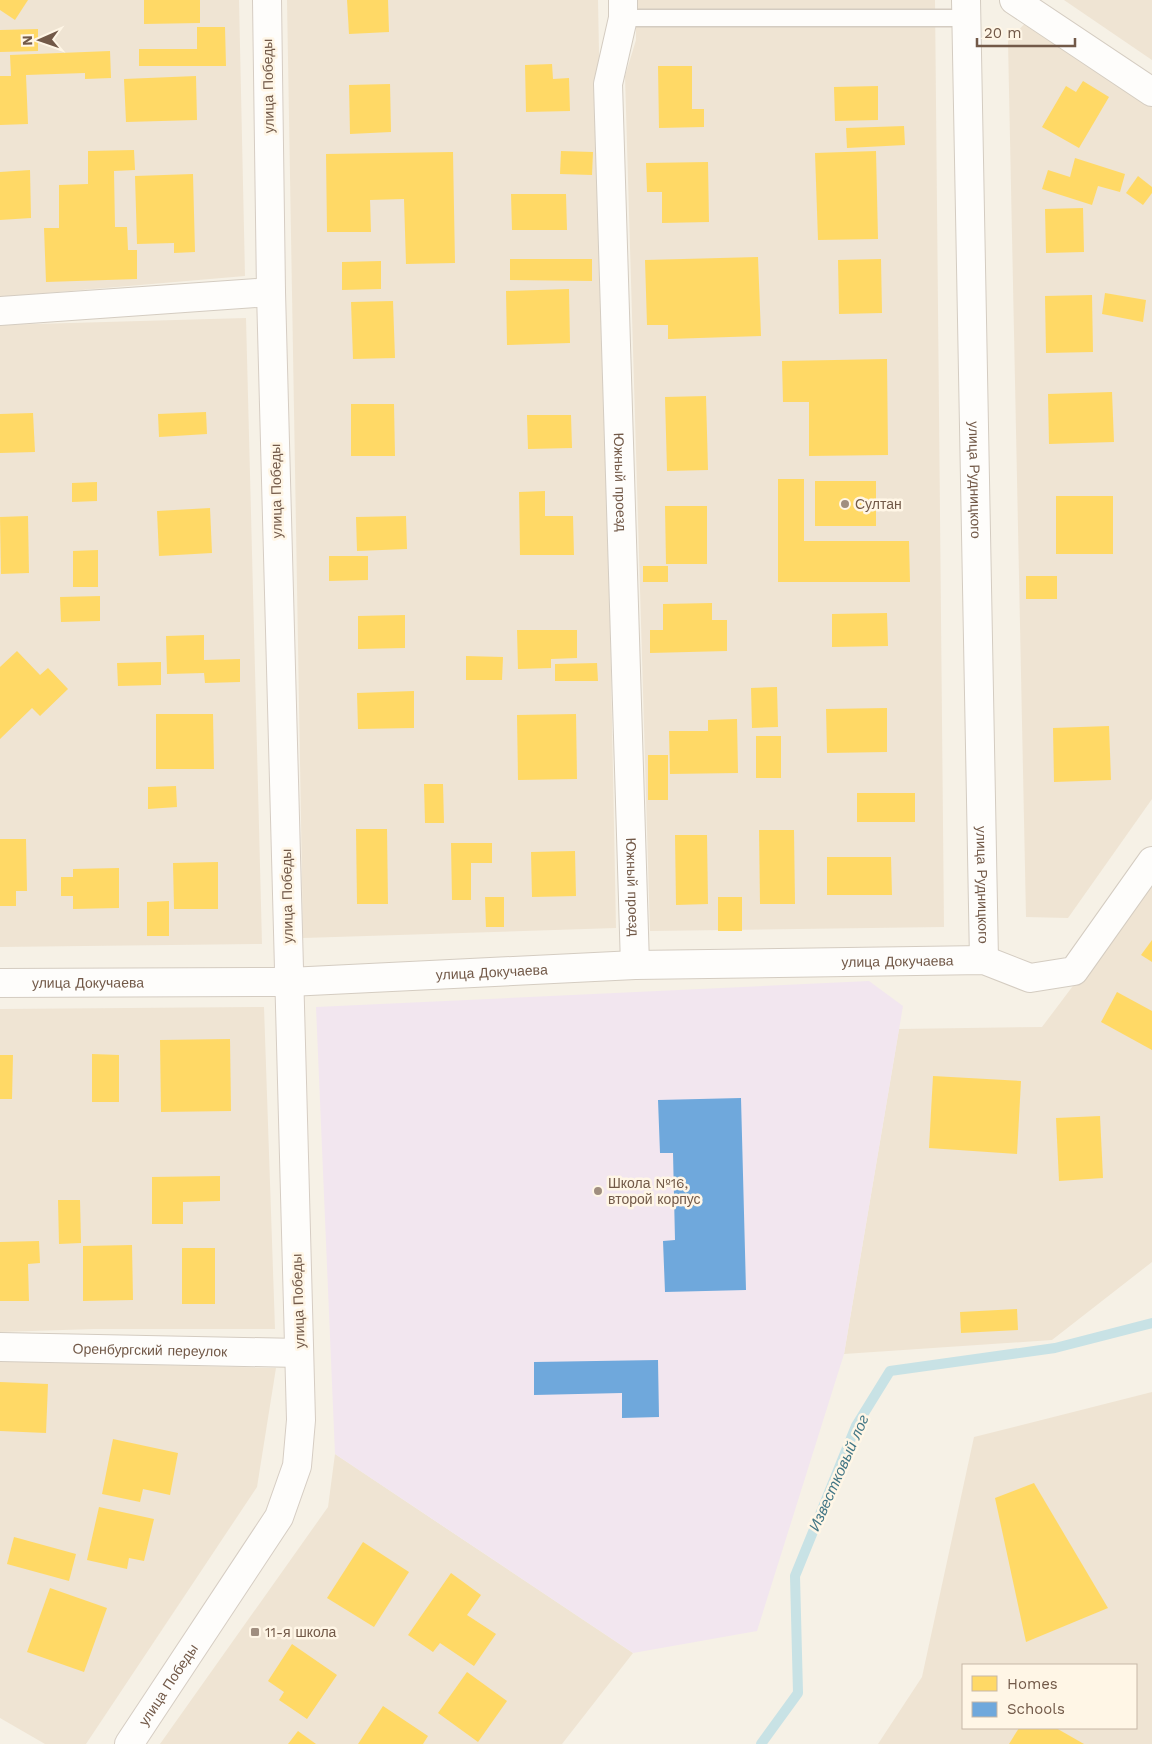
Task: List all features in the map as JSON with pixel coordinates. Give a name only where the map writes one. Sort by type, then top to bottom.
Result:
[{"type":"street","name":"улица Победы","points":[[129,1744],[279,1517],[297,1466],[301,1420],[271,292],[267,0]]},
{"type":"street","points":[[1014,0],[1152,92]]},
{"type":"street","name":"Южный проезд","points":[[623,9],[608,84],[635,966]]},
{"type":"street","name":"улица Рудницкого","points":[[966,9],[984,960]]},
{"type":"street","points":[[0,311],[271,292]]},
{"type":"street","points":[[984,960],[1030,978],[1074,971],[1152,861]]},
{"type":"street","name":"улица Докучаева","points":[[0,983],[289,982],[635,966],[984,960]]},
{"type":"street","name":"Оренбургский переулок","points":[[0,1347],[300,1353]]},
{"type":"lane","points":[[623,9],[966,9]]},
{"type":"shaded area","points":[[0,0],[239,0],[245,276],[0,297]]},
{"type":"shaded area","points":[[287,0],[598,0],[616,928],[303,938]]},
{"type":"shaded area","points":[[636,0],[935,0],[944,927],[650,931],[625,76],[636,40]]},
{"type":"shaded area","points":[[1064,0],[1152,0],[1152,60]]},
{"type":"shaded area","points":[[1030,18],[1152,99],[1152,799],[1068,918],[1026,917],[1008,41]]},
{"type":"shaded area","points":[[246,318],[262,944],[0,947],[0,325]]},
{"type":"shaded area","points":[[1152,881],[1152,1262],[1052,1340],[844,1354],[899,1029],[1042,1027]]},
{"type":"shaded area","name":"Школа №16, второй корпус","points":[[869,981],[903,1006],[844,1354],[757,1631],[633,1653],[335,1454],[316,1007]]},
{"type":"shaded area","points":[[264,1007],[275,1329],[94,1329],[0,1332],[0,1009]]},
{"type":"shaded area","points":[[0,1361],[276,1368],[257,1487],[86,1744],[45,1744],[0,1718]]},
{"type":"shaded area","points":[[1152,1392],[1152,1744],[878,1744],[922,1677],[974,1437]]},
{"type":"shaded area","points":[[335,1454],[633,1653],[562,1744],[160,1744],[328,1507]]},
{"type":"building: Homes","points":[[0,0],[28,0],[15,20],[0,10]]},
{"type":"building: Homes","points":[[144,0],[200,0],[200,23],[144,24]]},
{"type":"building: Homes","points":[[347,0],[388,0],[389,32],[349,34]]},
{"type":"building: Homes","points":[[197,27],[225,27],[226,66],[139,66],[139,49],[197,49]]},
{"type":"building: Homes","points":[[38,29],[38,51],[0,52],[0,30]]},
{"type":"building: Homes","points":[[110,51],[111,78],[85,79],[85,73],[26,75],[28,124],[0,125],[0,76],[11,76],[10,55]]},
{"type":"building: Homes","points":[[552,64],[553,79],[569,78],[570,111],[526,112],[525,65]]},
{"type":"building: Homes","points":[[658,66],[692,66],[692,109],[704,109],[704,127],[659,128]]},
{"type":"building: Homes","points":[[196,76],[197,120],[126,122],[124,79]]},
{"type":"building: Homes","points":[[1083,81],[1109,97],[1079,148],[1042,127],[1066,86],[1076,92]]},
{"type":"building: Homes","points":[[390,84],[391,132],[350,134],[349,85]]},
{"type":"building: Homes","points":[[878,86],[878,120],[835,121],[834,87]]},
{"type":"building: Homes","points":[[904,126],[905,145],[847,148],[846,128]]},
{"type":"building: Homes","points":[[134,150],[135,170],[114,171],[115,227],[127,227],[128,250],[137,250],[137,279],[46,282],[44,228],[59,228],[59,185],[88,184],[88,151]]},
{"type":"building: Homes","points":[[561,151],[593,152],[592,175],[560,174]]},
{"type":"building: Homes","points":[[876,151],[878,239],[818,240],[815,153]]},
{"type":"building: Homes","points":[[453,152],[455,263],[406,264],[404,199],[370,200],[371,232],[327,232],[326,154]]},
{"type":"building: Homes","points":[[1075,158],[1125,174],[1120,192],[1098,186],[1092,205],[1042,189],[1048,170],[1070,177]]},
{"type":"building: Homes","points":[[708,162],[709,222],[662,223],[662,192],[647,192],[646,163]]},
{"type":"building: Homes","points":[[30,170],[31,218],[0,220],[0,172]]},
{"type":"building: Homes","points":[[193,174],[195,252],[174,253],[174,243],[137,244],[135,176]]},
{"type":"building: Homes","points":[[1138,176],[1152,187],[1152,193],[1143,205],[1126,193]]},
{"type":"building: Homes","points":[[511,194],[566,194],[567,230],[512,230]]},
{"type":"building: Homes","points":[[1083,208],[1084,252],[1046,253],[1045,209]]},
{"type":"building: Homes","points":[[758,257],[761,336],[668,339],[668,325],[647,325],[645,260]]},
{"type":"building: Homes","points":[[510,259],[592,259],[592,281],[510,280]]},
{"type":"building: Homes","points":[[881,259],[882,313],[839,314],[838,260]]},
{"type":"building: Homes","points":[[381,261],[381,289],[342,290],[342,262]]},
{"type":"building: Homes","points":[[569,289],[570,343],[507,345],[506,291]]},
{"type":"building: Homes","points":[[1105,293],[1146,300],[1143,322],[1102,314]]},
{"type":"building: Homes","points":[[1092,295],[1093,352],[1046,353],[1045,296]]},
{"type":"building: Homes","points":[[393,301],[395,358],[353,359],[351,302]]},
{"type":"building: Homes","points":[[887,359],[888,455],[809,456],[809,402],[783,402],[782,361]]},
{"type":"building: Homes","points":[[1112,392],[1114,442],[1049,444],[1048,394]]},
{"type":"building: Homes","points":[[706,396],[708,470],[667,471],[665,397]]},
{"type":"building: Homes","points":[[351,404],[394,404],[395,456],[351,456]]},
{"type":"building: Homes","points":[[206,412],[207,434],[159,437],[158,414]]},
{"type":"building: Homes","points":[[33,413],[35,452],[0,453],[0,414]]},
{"type":"building: Homes","points":[[527,415],[571,415],[572,448],[528,449]]},
{"type":"building: Homes","points":[[778,479],[804,479],[804,541],[909,541],[910,582],[778,582]]},
{"type":"building: Homes","name":"Султан","points":[[815,481],[876,481],[876,526],[815,526]]},
{"type":"building: Homes","points":[[97,482],[97,501],[72,502],[72,483]]},
{"type":"building: Homes","points":[[545,491],[545,516],[573,516],[574,555],[520,555],[519,492]]},
{"type":"building: Homes","points":[[1056,496],[1113,496],[1113,554],[1056,554]]},
{"type":"building: Homes","points":[[665,506],[707,506],[707,564],[666,564]]},
{"type":"building: Homes","points":[[210,508],[212,553],[159,556],[157,511]]},
{"type":"building: Homes","points":[[28,516],[29,573],[1,574],[0,517]]},
{"type":"building: Homes","points":[[406,516],[407,549],[357,551],[356,517]]},
{"type":"building: Homes","points":[[98,550],[98,587],[73,587],[73,551]]},
{"type":"building: Homes","points":[[329,556],[368,556],[368,580],[329,581]]},
{"type":"building: Homes","points":[[643,566],[668,566],[668,582],[643,582]]},
{"type":"building: Homes","points":[[1026,576],[1057,576],[1057,599],[1026,599]]},
{"type":"building: Homes","points":[[100,596],[100,621],[61,622],[60,597]]},
{"type":"building: Homes","points":[[712,603],[712,620],[727,620],[727,651],[650,653],[650,630],[663,630],[663,604]]},
{"type":"building: Homes","points":[[887,613],[888,646],[832,647],[832,614]]},
{"type":"building: Homes","points":[[405,615],[405,648],[358,649],[358,616]]},
{"type":"building: Homes","points":[[517,630],[577,630],[577,658],[551,659],[551,668],[518,669]]},
{"type":"building: Homes","points":[[204,635],[204,660],[240,659],[240,682],[205,683],[204,673],[167,674],[166,636]]},
{"type":"building: Homes","points":[[17,651],[40,675],[48,668],[68,689],[40,716],[32,708],[0,739],[0,667]]},
{"type":"building: Homes","points":[[466,656],[503,657],[502,680],[466,680]]},
{"type":"building: Homes","points":[[161,662],[161,685],[118,686],[117,663]]},
{"type":"building: Homes","points":[[597,663],[598,681],[555,681],[555,664]]},
{"type":"building: Homes","points":[[777,687],[778,727],[752,728],[751,688]]},
{"type":"building: Homes","points":[[414,691],[414,728],[358,729],[357,693]]},
{"type":"building: Homes","points":[[887,708],[887,752],[827,753],[826,709]]},
{"type":"building: Homes","points":[[156,714],[213,714],[214,769],[156,769]]},
{"type":"building: Homes","points":[[576,714],[577,779],[518,780],[517,715]]},
{"type":"building: Homes","points":[[737,719],[738,773],[670,774],[669,731],[708,731],[708,720]]},
{"type":"building: Homes","points":[[1109,726],[1111,780],[1054,782],[1053,728]]},
{"type":"building: Homes","points":[[756,736],[781,736],[781,778],[756,778]]},
{"type":"building: Homes","points":[[648,755],[668,755],[668,800],[648,800]]},
{"type":"building: Homes","points":[[424,784],[443,784],[444,823],[425,823]]},
{"type":"building: Homes","points":[[176,786],[177,807],[148,809],[148,787]]},
{"type":"building: Homes","points":[[857,793],[915,793],[915,822],[857,822]]},
{"type":"building: Homes","points":[[356,829],[387,829],[388,904],[357,904]]},
{"type":"building: Homes","points":[[759,830],[794,830],[795,904],[760,904]]},
{"type":"building: Homes","points":[[675,835],[707,835],[708,904],[676,905]]},
{"type":"building: Homes","points":[[0,839],[26,839],[27,891],[16,891],[16,906],[0,906]]},
{"type":"building: Homes","points":[[451,843],[492,843],[492,863],[471,863],[471,900],[452,900]]},
{"type":"building: Homes","points":[[575,851],[576,896],[532,897],[531,852]]},
{"type":"building: Homes","points":[[827,857],[891,857],[892,895],[827,895]]},
{"type":"building: Homes","points":[[218,862],[218,909],[174,909],[173,863]]},
{"type":"building: Homes","points":[[119,868],[119,908],[73,909],[73,896],[61,896],[61,877],[73,877],[73,869]]},
{"type":"building: Homes","points":[[485,897],[504,897],[504,927],[486,927]]},
{"type":"building: Homes","points":[[718,897],[742,897],[742,931],[718,931]]},
{"type":"building: Homes","points":[[169,901],[169,936],[147,936],[147,902]]},
{"type":"building: Homes","points":[[1152,940],[1152,962],[1141,955]]},
{"type":"building: Homes","points":[[1117,992],[1152,1011],[1152,1050],[1101,1022]]},
{"type":"building: Homes","points":[[230,1039],[231,1111],[161,1112],[160,1040]]},
{"type":"building: Homes","points":[[92,1054],[119,1055],[119,1102],[92,1102]]},
{"type":"building: Homes","points":[[0,1055],[13,1055],[12,1099],[0,1099]]},
{"type":"building: Homes","points":[[933,1076],[1021,1081],[1017,1154],[929,1148]]},
{"type":"building: Homes","points":[[1100,1116],[1103,1178],[1059,1181],[1056,1118]]},
{"type":"building: Homes","points":[[220,1176],[220,1201],[183,1202],[183,1224],[152,1224],[152,1177]]},
{"type":"building: Homes","points":[[58,1200],[80,1200],[81,1243],[59,1244]]},
{"type":"building: Homes","points":[[39,1241],[40,1263],[28,1264],[29,1301],[0,1301],[0,1242]]},
{"type":"building: Homes","points":[[132,1245],[133,1300],[83,1301],[83,1246]]},
{"type":"building: Homes","points":[[182,1248],[215,1248],[215,1304],[182,1304]]},
{"type":"building: Homes","points":[[1017,1309],[1018,1330],[961,1333],[960,1312]]},
{"type":"building: Homes","points":[[0,1382],[48,1384],[46,1433],[0,1431]]},
{"type":"building: Homes","points":[[113,1439],[178,1453],[170,1495],[143,1489],[140,1502],[102,1494]]},
{"type":"building: Homes","points":[[1034,1483],[1108,1608],[1026,1642],[995,1498]]},
{"type":"building: Homes","points":[[99,1507],[154,1519],[144,1561],[129,1558],[127,1569],[87,1560]]},
{"type":"building: Homes","points":[[14,1537],[76,1554],[69,1581],[7,1564]]},
{"type":"building: Homes","points":[[363,1542],[409,1572],[374,1627],[327,1598]]},
{"type":"building: Homes","points":[[451,1573],[481,1595],[467,1615],[496,1634],[474,1666],[440,1643],[433,1652],[408,1635]]},
{"type":"building: Homes","points":[[50,1588],[107,1608],[84,1672],[27,1652]]},
{"type":"building: Homes","points":[[292,1644],[337,1675],[307,1719],[279,1700],[284,1692],[268,1681]]},
{"type":"building: Homes","points":[[467,1672],[507,1701],[478,1742],[438,1713]]},
{"type":"building: Homes","points":[[383,1706],[428,1736],[423,1744],[358,1744]]},
{"type":"building: Homes","points":[[1018,1729],[1058,1729],[1084,1744],[1009,1744]]},
{"type":"building: Homes","points":[[298,1731],[316,1744],[288,1744]]},
{"type":"building: Schools","points":[[741,1098],[746,1290],[665,1292],[663,1241],[675,1240],[673,1153],[660,1153],[658,1100]]},
{"type":"building: Schools","points":[[658,1360],[659,1417],[622,1418],[622,1393],[534,1395],[534,1362]]},
{"type":"waterway","name":"Известковый лог","points":[[761,1744],[798,1693],[795,1576],[856,1426],[890,1371],[1055,1348],[1152,1323]]},
{"type":"place","name":"Султан","points":[[845,504]]},
{"type":"place","name":"Школа №16, второй корпус","points":[[598,1191]]},
{"type":"place","name":"11-я школа","points":[[255,1632]]}]
